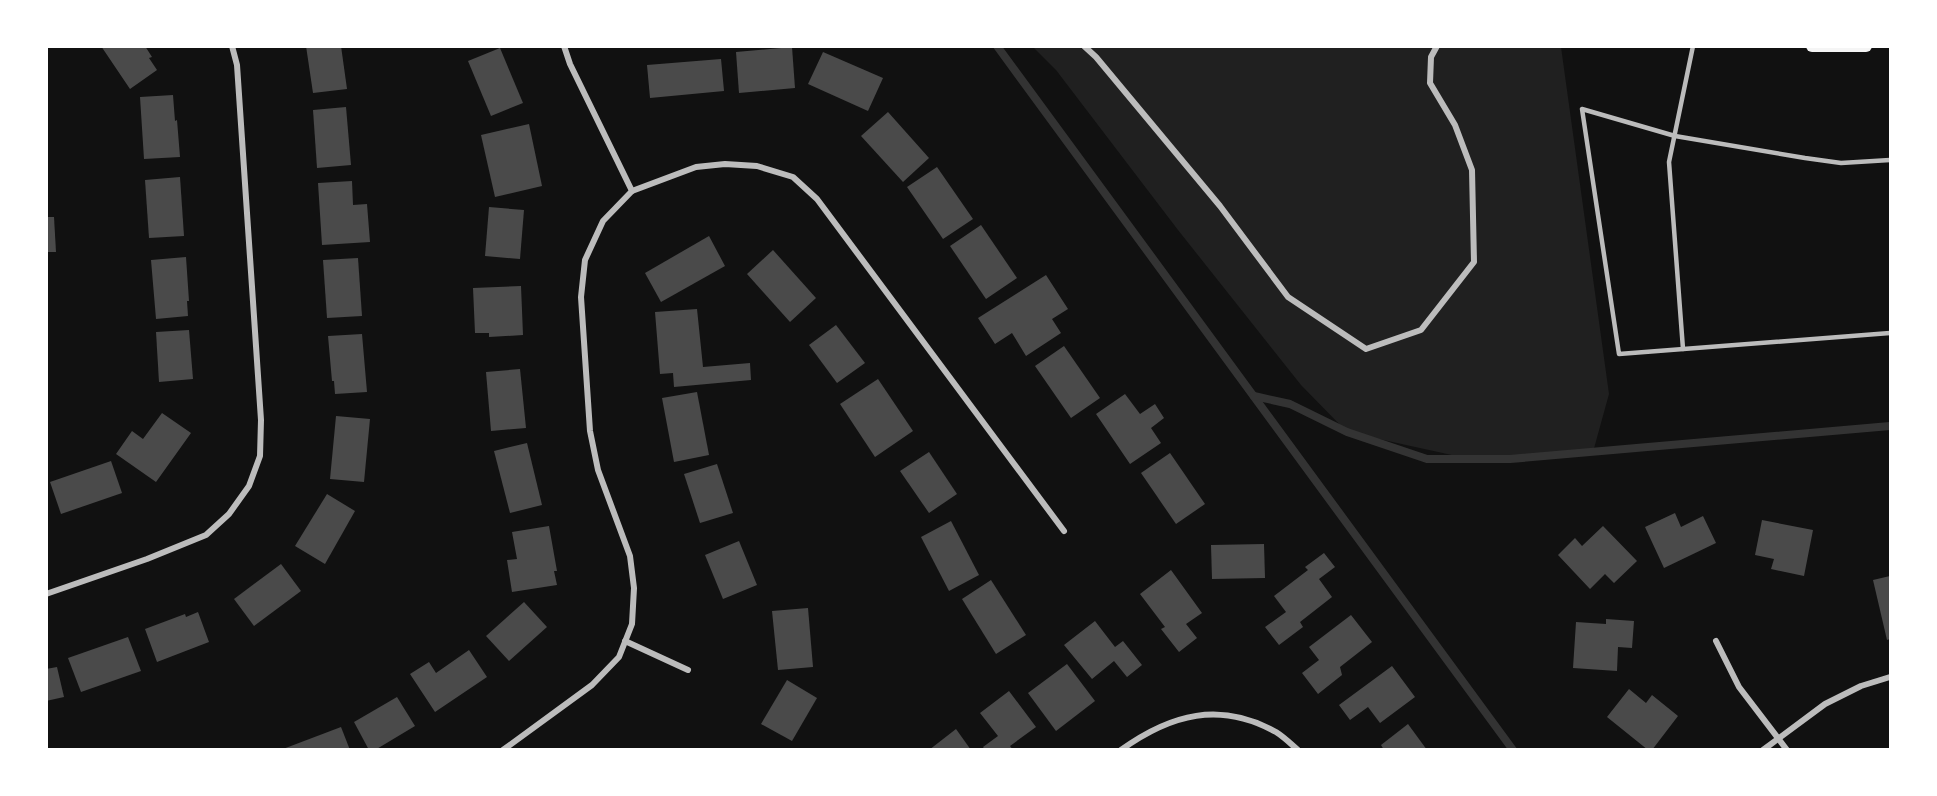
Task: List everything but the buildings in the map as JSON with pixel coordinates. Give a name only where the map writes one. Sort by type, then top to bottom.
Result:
[{"type":"main road","points":[[1812,46],[1866,46]]},
{"type":"street","points":[[46,594],[147,559],[206,535],[229,514],[249,486],[260,456],[260,397],[237,65],[232,46]]},
{"type":"street","points":[[564,46],[570,64],[632,191]]},
{"type":"street","points":[[1085,47],[1220,206],[1288,297],[1366,349],[1421,330],[1474,262],[1472,170],[1455,125],[1430,83],[1431,57],[1437,46]]},
{"type":"street","points":[[503,750],[592,685],[620,657],[632,624],[634,588],[630,556],[598,470],[590,431],[582,297],[585,260],[603,221],[632,191],[696,167],[725,164],[758,166],[793,177],[817,199],[1064,531]]},
{"type":"street","points":[[626,641],[688,670]]},
{"type":"street","points":[[1716,641],[1739,687],[1787,750]]},
{"type":"street","points":[[1763,750],[1825,704],[1861,686],[1890,677]]},
{"type":"street","points":[[1121,750],[1140,736],[1172,721],[1208,713],[1246,718],[1277,733],[1298,750]]},
{"type":"lane","points":[[1683,349],[1669,162],[1693,46]]},
{"type":"lane","points":[[1890,160],[1840,163],[1675,136],[1582,109],[1619,354],[1890,333]]},
{"type":"shaded area","points":[[1033,47],[1561,47],[1609,394],[1593,452],[1470,459],[1347,432],[1301,385],[1178,230],[1056,70]]},
{"type":"waterway","points":[[997,46],[1513,750]]},
{"type":"waterway","points":[[1254,396],[1290,404],[1347,432],[1427,459],[1510,459],[1890,426]]}]
